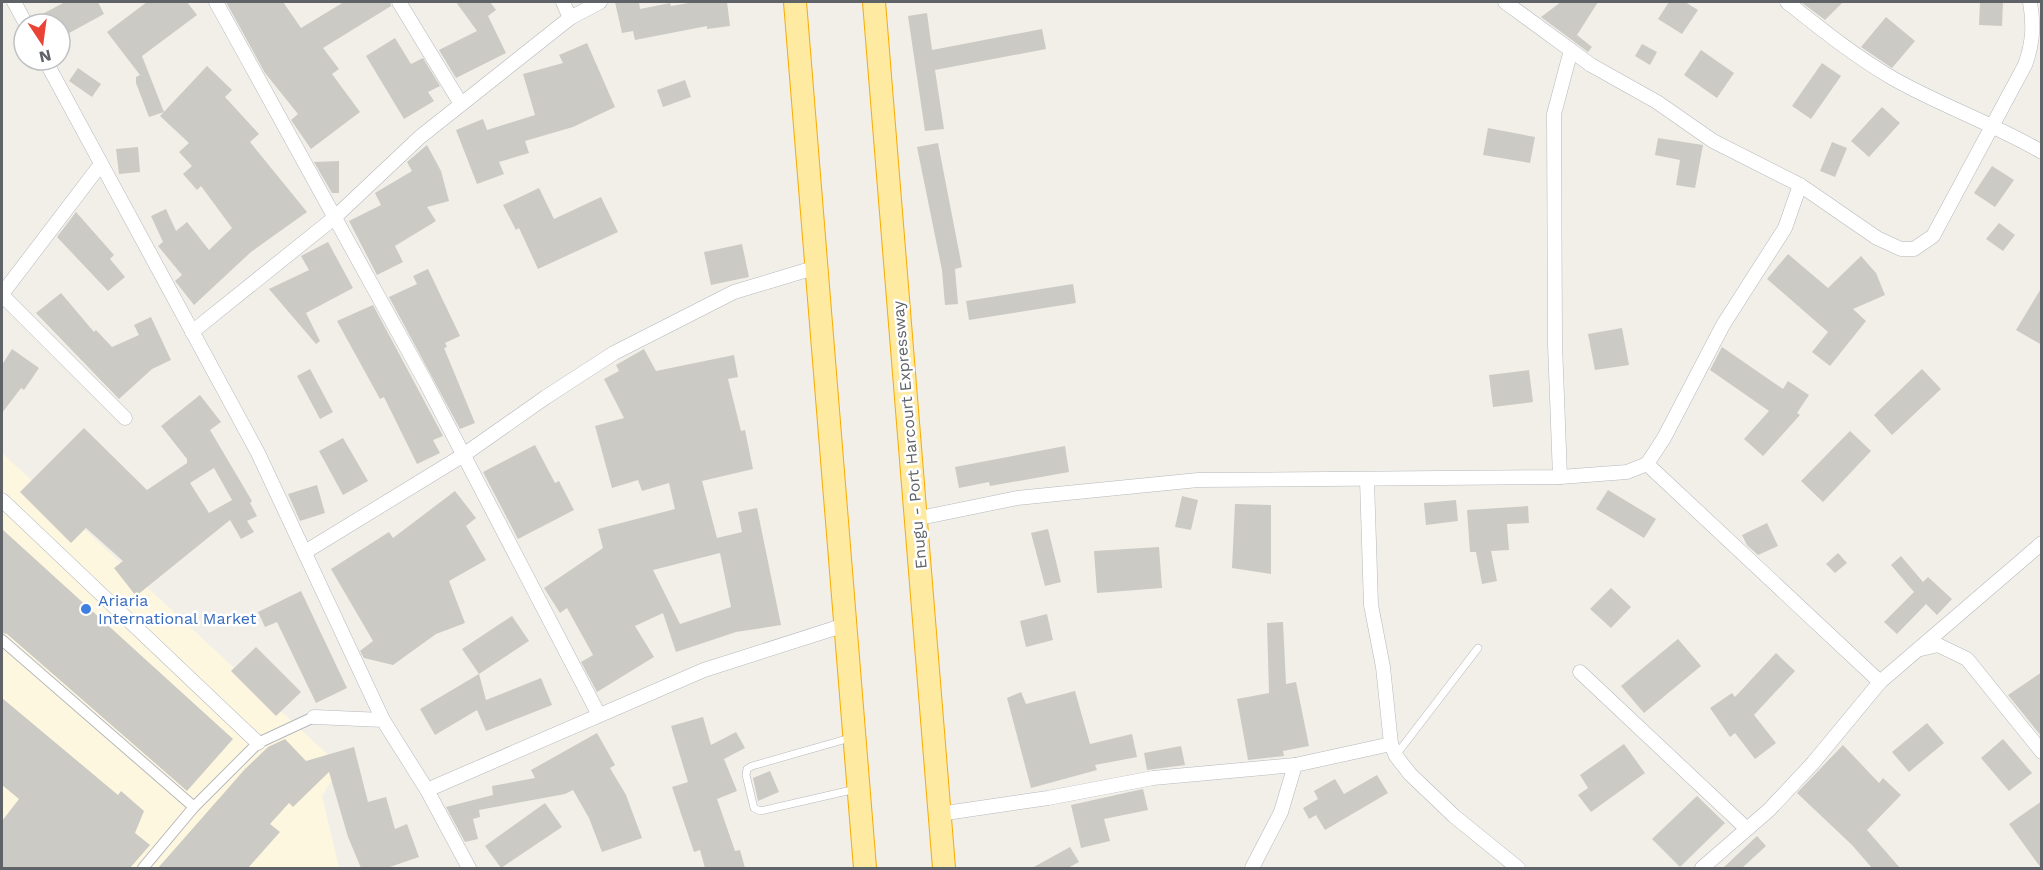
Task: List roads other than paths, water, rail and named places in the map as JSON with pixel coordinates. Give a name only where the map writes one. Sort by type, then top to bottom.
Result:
[{"type":"highway","points":[[795,2],[865,868]]},
{"type":"highway","name":"Enugu - Port Harcourt Expressway","points":[[874,2],[944,868]]},
{"type":"street","points":[[216,2],[426,383],[462,456],[599,715]]},
{"type":"street","points":[[399,2],[461,104]]},
{"type":"street","points":[[563,2],[570,18]]},
{"type":"street","points":[[192,332],[334,218],[420,137],[570,18],[600,2]]},
{"type":"street","points":[[1505,2],[1590,65],[1657,102],[1713,141],[1800,185],[1876,238],[1901,249],[1914,249],[1933,236],[2025,65],[2034,27],[2030,2]]},
{"type":"street","points":[[1787,2],[1845,47],[1893,78],[1992,125],[2042,152]]},
{"type":"street","points":[[1560,477],[1555,344],[1557,224],[1554,114],[1572,50]]},
{"type":"street","points":[[51,72],[258,453],[383,720],[427,790],[469,868]]},
{"type":"street","points":[[100,164],[2,294],[125,418]]},
{"type":"street","points":[[915,519],[1017,498],[1198,480],[1560,477],[1627,472],[1647,464],[1664,438],[1722,325],[1785,228],[1800,185]]},
{"type":"street","points":[[305,552],[462,456],[614,352],[734,292],[817,267]]},
{"type":"street","points":[[1647,464],[1880,682]]},
{"type":"street","points":[[1367,480],[1371,605],[1383,667],[1393,750],[1410,774],[1454,816],[1518,868]]},
{"type":"street","points":[[2,500],[258,743]]},
{"type":"street","points":[[1702,868],[1769,810],[1813,763],[1880,682],[2042,543]]},
{"type":"street","points":[[427,790],[704,670],[845,625]]},
{"type":"street","points":[[2,640],[194,807]]},
{"type":"street","points":[[1917,650],[1938,645],[1967,659],[2042,752]]},
{"type":"street","points":[[1580,672],[1748,829]]},
{"type":"street","points":[[143,868],[194,807],[258,743],[314,717],[383,720]]},
{"type":"street","points":[[939,813],[1048,798],[1153,778],[1294,765],[1393,750]]},
{"type":"street","points":[[1252,868],[1281,813],[1294,765]]},
{"type":"lane","points":[[1393,750],[1478,648]]},
{"type":"lane","points":[[854,737],[752,766],[747,769],[746,775],[754,808],[760,811],[858,789]]},
{"type":"place","name":"Ariaria International Market","points":[[86,609]]}]
